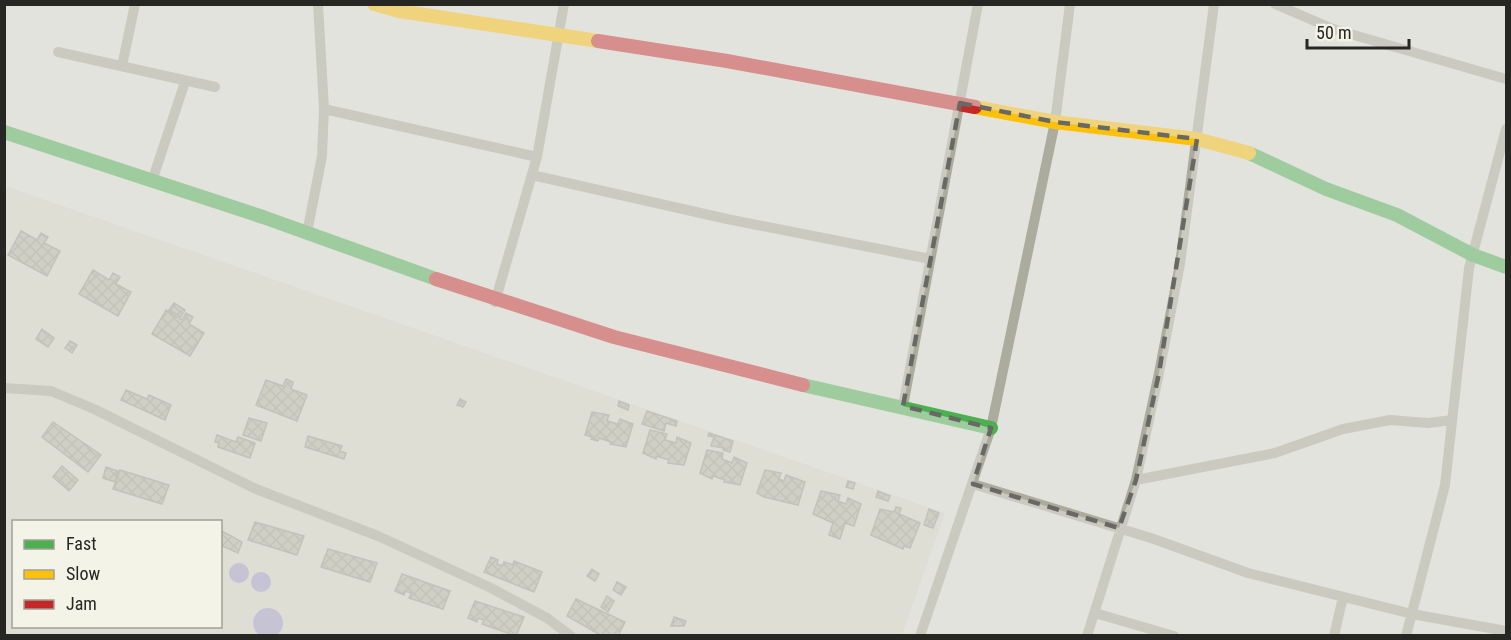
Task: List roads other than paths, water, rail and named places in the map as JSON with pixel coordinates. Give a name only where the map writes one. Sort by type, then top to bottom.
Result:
[{"type":"street","points":[[122,66],[135,4]]},
{"type":"street","points":[[307,233],[322,156],[324,109],[318,4]]},
{"type":"street","points":[[374,4],[399,11],[727,61],[1055,122],[1197,140],[1250,153],[1326,189],[1397,215],[1473,255],[1506,267]]},
{"type":"street","points":[[495,302],[537,157],[564,4]]},
{"type":"street","points":[[903,406],[978,4]]},
{"type":"street","points":[[920,636],[992,428],[1055,122],[1070,4]]},
{"type":"street","points":[[1087,636],[1119,528],[1136,480],[1180,264],[1214,4]]},
{"type":"street","points":[[1275,4],[1333,29],[1506,79]]},
{"type":"street","points":[[58,52],[215,87]]},
{"type":"street","points":[[152,181],[185,82]]},
{"type":"street","points":[[324,109],[537,157]]},
{"type":"street","points":[[1406,636],[1445,486],[1473,255],[1506,129]]},
{"type":"street","points":[[4,132],[307,233],[495,302],[617,338],[812,388],[903,406],[992,428]]},
{"type":"street","points":[[532,175],[727,219],[930,259]]},
{"type":"street","points":[[4,388],[51,391],[94,409],[247,485],[378,536],[489,587],[547,618],[571,636]]},
{"type":"street","points":[[1136,480],[1275,453],[1343,429],[1390,420],[1428,423],[1452,420]]},
{"type":"street","points":[[973,484],[1119,528],[1248,573],[1412,614],[1506,631]]},
{"type":"street","points":[[1334,636],[1343,597]]},
{"type":"street","points":[[1095,612],[1174,636]]}]
